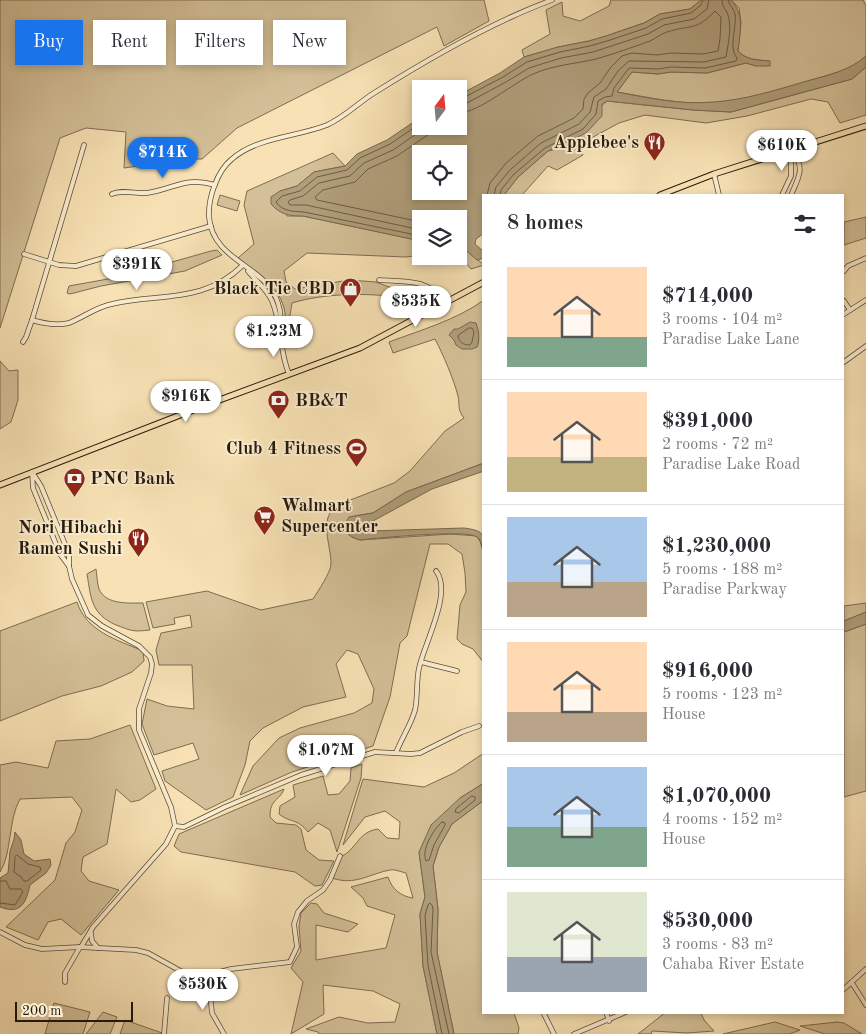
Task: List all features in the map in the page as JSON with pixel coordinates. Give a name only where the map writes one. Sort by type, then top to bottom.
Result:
[{"type":"main road","points":[[663,194],[714,174],[866,126]]},
{"type":"main road","points":[[0,485],[360,348],[482,283]]},
{"type":"street","points":[[289,374],[282,353],[280,308],[274,294],[265,281],[222,248],[211,226],[209,212],[215,185],[225,166],[243,150],[327,124],[342,117],[373,94],[472,36],[552,0]]},
{"type":"street","points":[[23,342],[32,320],[84,145]]},
{"type":"street","points":[[782,194],[791,176],[791,150]]},
{"type":"street","points":[[791,150],[798,160],[800,171],[798,182],[792,194]]},
{"type":"street","points":[[714,174],[719,194]]},
{"type":"street","points":[[112,194],[118,192],[148,193],[189,181],[199,181],[215,185]]},
{"type":"street","points":[[24,254],[49,262],[76,266],[211,226]]},
{"type":"street","points":[[844,271],[848,266],[866,258]]},
{"type":"street","points":[[32,320],[49,324],[69,323],[109,304],[176,297],[197,292],[228,279],[243,265]]},
{"type":"street","points":[[379,280],[423,284],[436,291],[445,301]]},
{"type":"street","points":[[844,314],[866,300]]},
{"type":"street","points":[[844,301],[850,310]]},
{"type":"street","points":[[844,362],[866,346]]},
{"type":"street","points":[[32,472],[34,488],[60,554],[68,566],[79,597],[88,615],[102,626],[139,646],[150,657],[152,664],[151,673],[139,709],[139,730],[171,807],[175,826],[166,844],[91,931],[66,973],[66,982]]},
{"type":"street","points":[[32,472],[41,486],[69,554],[68,566]]},
{"type":"street","points":[[396,753],[415,710],[421,662],[432,633],[442,589],[440,577],[436,571]]},
{"type":"street","points":[[421,662],[457,671]]},
{"type":"street","points":[[175,826],[184,827],[225,807],[301,775],[380,752],[416,754],[425,752],[462,732],[479,726]]},
{"type":"street","points":[[0,932],[25,946],[42,949],[80,947],[123,949],[148,953],[186,974],[205,976],[231,969],[290,962],[297,947],[294,924],[298,912],[306,901],[323,890],[330,880],[340,856]]},
{"type":"street","points":[[91,931],[92,941],[98,948]]},
{"type":"street","points":[[844,989],[866,969]]},
{"type":"street","points":[[860,976],[866,974]]},
{"type":"street","points":[[205,976],[209,984],[212,1013],[224,1034]]},
{"type":"street","points":[[852,983],[866,1005]]},
{"type":"street","points":[[164,1034],[167,998]]},
{"type":"street","points":[[543,1014],[554,1034]]},
{"type":"street","points":[[607,1014],[609,1021]]},
{"type":"street","points":[[574,1034],[622,1014]]},
{"type":"shaded area","points":[[0,0],[484,0],[489,21],[444,46],[437,27],[237,128],[202,159],[124,168],[126,132],[86,128],[60,138],[0,328]]},
{"type":"shaded area","points":[[611,0],[701,0],[690,9],[660,14],[644,23],[606,36],[524,57],[522,50],[550,34],[546,10],[562,2],[563,16],[580,21],[609,6]]},
{"type":"shaded area","points":[[731,0],[863,0],[866,6],[866,56],[857,64],[842,71],[778,90],[729,101],[688,103],[617,92],[632,72],[658,74],[671,72],[707,73],[746,63],[756,66],[769,61],[748,58],[738,51],[741,23],[739,8]]},
{"type":"shaded area","points":[[866,67],[866,115],[840,123],[828,102],[811,99],[747,116],[706,123],[645,115],[619,123],[584,142],[580,148],[583,155],[557,170],[548,166],[523,194],[505,194],[518,177],[548,151],[553,150],[607,101],[731,112],[852,79]]},
{"type":"shaded area","points":[[333,153],[345,166],[314,172],[297,186],[280,191],[287,216],[303,216],[412,239],[412,256],[307,253],[284,271],[286,282],[295,289],[349,280],[376,282],[402,292],[400,297],[345,295],[318,297],[292,303],[288,327],[285,328],[285,310],[277,292],[265,279],[238,258],[254,244],[244,205],[247,191]]},
{"type":"shaded area","points":[[220,195],[240,201],[237,211],[217,205]]},
{"type":"shaded area","points":[[866,217],[866,238],[844,245],[844,222]]},
{"type":"shaded area","points":[[217,250],[222,255],[185,271],[101,286],[70,294],[67,293],[69,286],[119,277]]},
{"type":"shaded area","points":[[467,251],[482,263],[482,266],[471,269],[467,264]]},
{"type":"shaded area","points":[[482,301],[482,464],[406,492],[373,513],[354,516],[346,522],[346,529],[353,538],[360,540],[451,534],[476,536],[482,548],[482,660],[473,649],[462,644],[457,639],[460,605],[466,592],[462,554],[448,544],[430,544],[407,636],[400,643],[390,697],[373,746],[292,772],[240,795],[253,766],[279,738],[300,728],[354,713],[372,703],[374,689],[358,654],[347,650],[336,664],[346,697],[303,707],[263,728],[250,741],[245,765],[233,797],[206,810],[165,781],[162,771],[199,759],[193,743],[154,755],[142,724],[147,699],[167,706],[194,709],[192,665],[159,665],[156,650],[161,633],[192,627],[190,615],[174,618],[175,624],[153,628],[146,602],[207,591],[261,610],[313,599],[324,582],[331,564],[327,526],[330,512],[335,506],[394,483],[410,471],[445,431],[464,418],[460,410],[458,396],[451,375],[435,339],[393,353],[389,342],[450,319]]},
{"type":"shaded area","points":[[0,361],[9,371],[18,370],[18,400],[11,422],[0,429]]},
{"type":"shaded area","points":[[96,569],[99,589],[107,598],[118,602],[143,603],[150,630],[129,630],[101,616],[91,598],[87,574]]},
{"type":"shaded area","points":[[77,602],[87,620],[113,638],[143,651],[144,661],[132,672],[101,686],[62,696],[0,721],[0,631]]},
{"type":"shaded area","points":[[866,603],[866,612],[844,621],[844,606]]},
{"type":"shaded area","points":[[866,624],[866,791],[844,797],[844,632]]},
{"type":"shaded area","points":[[130,725],[156,789],[140,800],[131,802],[116,789],[107,844],[83,857],[81,871],[89,881],[119,890],[81,935],[61,919],[48,922],[38,940],[6,927],[55,880],[66,843],[75,832],[82,810],[72,797],[20,799],[13,817],[4,865],[0,872],[0,765],[16,762],[48,768],[56,741],[90,739]]},
{"type":"shaded area","points":[[482,754],[482,784],[460,798],[419,852],[425,897],[420,914],[423,966],[437,1034],[319,1034],[318,1032],[306,1029],[339,1017],[368,1023],[395,1022],[400,1004],[373,991],[323,985],[324,1014],[291,1034],[303,982],[291,968],[301,951],[299,926],[301,913],[311,903],[317,904],[324,913],[358,924],[348,932],[316,925],[316,960],[386,948],[395,915],[367,906],[363,898],[351,887],[388,877],[397,891],[404,896],[413,898],[406,873],[394,870],[348,881],[332,878],[340,857],[346,854],[361,837],[371,831],[378,829],[387,838],[399,839],[400,822],[385,811],[365,817],[343,845],[363,779],[424,787],[454,773]]},
{"type":"shaded area","points":[[362,764],[361,778],[337,852],[330,830],[318,823],[308,832],[297,823],[279,814],[280,806],[295,797],[293,785],[323,776],[328,795],[339,794],[350,781],[351,768]]},
{"type":"shaded area","points":[[284,789],[271,806],[270,817],[276,823],[296,825],[301,829],[306,850],[319,860],[334,861],[322,885],[315,886],[295,872],[181,852],[174,846],[179,834]]},
{"type":"shaded area","points":[[482,802],[482,1014],[514,1014],[519,1028],[518,1034],[454,1034],[437,952],[438,909],[433,866],[439,847],[452,824]]},
{"type":"shaded area","points":[[54,1003],[90,1012],[83,1034],[45,1034]]},
{"type":"shaded area","points":[[103,1012],[117,1017],[110,1034],[86,1034]]},
{"type":"shaded area","points":[[663,1014],[701,1014],[714,1031],[687,1033],[652,1031],[651,1034],[638,1034]]},
{"type":"shaded area","points":[[125,1020],[165,1034],[120,1034]]},
{"type":"shaded area","points":[[775,1022],[800,1030],[790,1034],[723,1034]]},
{"type":"shaded area","points":[[844,1023],[862,1034],[825,1034],[800,1026]]},
{"type":"water","points":[[701,0],[731,0],[740,17],[738,51],[748,58],[770,61],[770,66],[756,66],[746,63],[707,73],[671,72],[658,74],[632,72],[617,92],[677,102],[725,101],[760,94],[830,74],[853,65],[866,56],[866,67],[852,79],[731,112],[607,101],[602,104],[602,116],[586,133],[548,151],[518,177],[505,194],[482,194],[482,234],[476,239],[475,244],[482,250],[482,259],[477,260],[467,251],[467,210],[412,210],[412,239],[303,216],[289,215],[278,211],[271,204],[271,197],[280,191],[297,186],[314,172],[345,166],[357,154],[387,140],[412,123],[412,135],[468,135],[468,90],[500,73],[524,57],[558,47],[589,41],[644,23],[660,14],[690,9]]},
{"type":"water","points":[[470,322],[476,323],[479,335],[478,344],[477,347],[472,349],[462,349],[456,345],[449,335],[454,329],[458,329]]},
{"type":"water","points":[[482,464],[482,472],[432,489],[373,521],[359,525],[359,528],[362,531],[471,529],[480,532],[482,535],[482,546],[479,538],[470,535],[422,535],[360,540],[352,537],[345,529],[349,517],[373,513],[406,492]]},
{"type":"water","points":[[866,612],[866,624],[844,632],[844,621]]},
{"type":"water","points":[[482,784],[482,802],[452,824],[439,847],[433,866],[438,909],[437,952],[454,1034],[437,1034],[423,966],[420,914],[425,897],[419,852],[431,825],[460,798]]},
{"type":"water","points":[[15,832],[21,840],[24,854],[34,861],[50,859],[51,865],[46,873],[30,885],[27,897],[21,906],[7,909],[0,907],[0,878],[8,873],[10,851]]},
{"type":"place","name":"Applebee's","points":[[655,162]]},
{"type":"place","name":"Black Tie CBD","points":[[351,308]]},
{"type":"place","name":"BB&T","points":[[279,420]]},
{"type":"place","name":"Club 4 Fitness","points":[[357,468]]},
{"type":"place","name":"PNC Bank","points":[[74,498]]},
{"type":"place","name":"Walmart Supercenter","points":[[265,535]]},
{"type":"place","name":"Nori Hibachi Ramen Sushi","points":[[138,557]]}]
